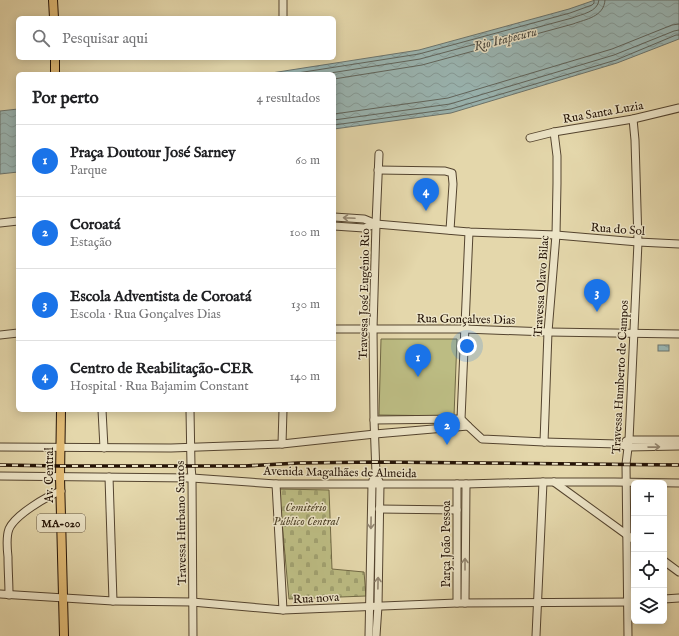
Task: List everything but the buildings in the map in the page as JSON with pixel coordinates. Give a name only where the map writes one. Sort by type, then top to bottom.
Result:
[{"type":"main road","points":[[53,0],[54,16]]},
{"type":"main road","points":[[55,60],[55,71]]},
{"type":"main road","name":"Av. Central","points":[[61,412],[60,477],[64,636]]},
{"type":"street","points":[[282,0],[283,16]]},
{"type":"street","name":"Rua Santa Luzia","points":[[530,138],[554,132],[633,119],[679,108]]},
{"type":"street","name":"Travessa Humberto de Campos","points":[[628,636],[631,602],[627,536],[626,464],[638,242],[633,119]]},
{"type":"street","name":"Travessa Olavo Bilac","points":[[544,442],[548,332],[556,235],[558,166],[554,132]]},
{"type":"street","name":"Travessa José Eugênio Rio","points":[[376,484],[374,329],[379,154]]},
{"type":"street","points":[[378,170],[445,171],[452,173],[450,230]]},
{"type":"street","points":[[336,218],[364,219],[376,224]]},
{"type":"street","points":[[0,223],[16,221]]},
{"type":"street","points":[[336,226],[364,228],[376,224]]},
{"type":"street","name":"Rua do Sol","points":[[376,224],[469,232],[556,235],[679,244]]},
{"type":"street","points":[[461,419],[469,232]]},
{"type":"street","name":"Rua Gonçalves Dias","points":[[336,329],[464,329],[679,334]]},
{"type":"street","points":[[0,335],[16,333]]},
{"type":"street","points":[[102,412],[104,448]]},
{"type":"street","name":"Travessa Hurbano Santos","points":[[190,412],[193,636]]},
{"type":"street","points":[[282,444],[283,412]]},
{"type":"street","points":[[374,420],[461,419],[482,438],[544,442],[679,446]]},
{"type":"street","points":[[0,447],[191,448],[282,444],[468,426]]},
{"type":"street","points":[[628,444],[679,440]]},
{"type":"street","name":"Avenida Magalhães de Almeida","points":[[0,476],[192,478],[276,484],[466,484],[543,482],[679,483]]},
{"type":"street","points":[[109,477],[113,602]]},
{"type":"street","points":[[536,636],[543,482]]},
{"type":"street","points":[[554,482],[631,538]]},
{"type":"street","points":[[276,484],[283,610]]},
{"type":"street","points":[[369,636],[374,606],[379,510],[376,484]]},
{"type":"street","points":[[376,484],[374,606],[376,636]]},
{"type":"street","name":"Parça João Pessoa","points":[[457,484],[457,603]]},
{"type":"street","name":"Parça João Pessoa","points":[[465,603],[466,484]]},
{"type":"street","points":[[9,595],[7,542],[9,529],[18,518],[38,503],[61,491]]},
{"type":"street","points":[[379,510],[457,510]]},
{"type":"street","points":[[667,564],[679,572]]},
{"type":"street","name":"Rua nova","points":[[0,594],[113,602],[192,602],[283,610],[457,603],[631,602]]},
{"type":"street","points":[[667,599],[679,598]]},
{"type":"green space","points":[[381,339],[457,339],[454,416],[379,415]]},
{"type":"green space","name":"Cemitério Público Central","points":[[279,489],[329,490],[332,569],[364,572],[366,596],[289,599]]},
{"type":"water","name":"Rio Itapecuru","points":[[595,0],[679,0],[679,39],[617,63],[451,113],[336,129],[336,72],[278,72],[419,50],[569,9]]},
{"type":"water","points":[[16,109],[16,172],[0,174],[0,111]]},
{"type":"water","points":[[658,345],[669,345],[669,351],[658,351]]},
{"type":"railway","points":[[0,465],[245,466],[298,463],[376,462],[679,465]]},
{"type":"place","name":"Centro de Reabilitação-CER","points":[[426,211]]},
{"type":"place","name":"Escola Adventista de Coroatá","points":[[597,312]]},
{"type":"place","name":"Praça Doutour José Sarney","points":[[418,377]]},
{"type":"place","name":"Coroatá","points":[[447,445]]}]
